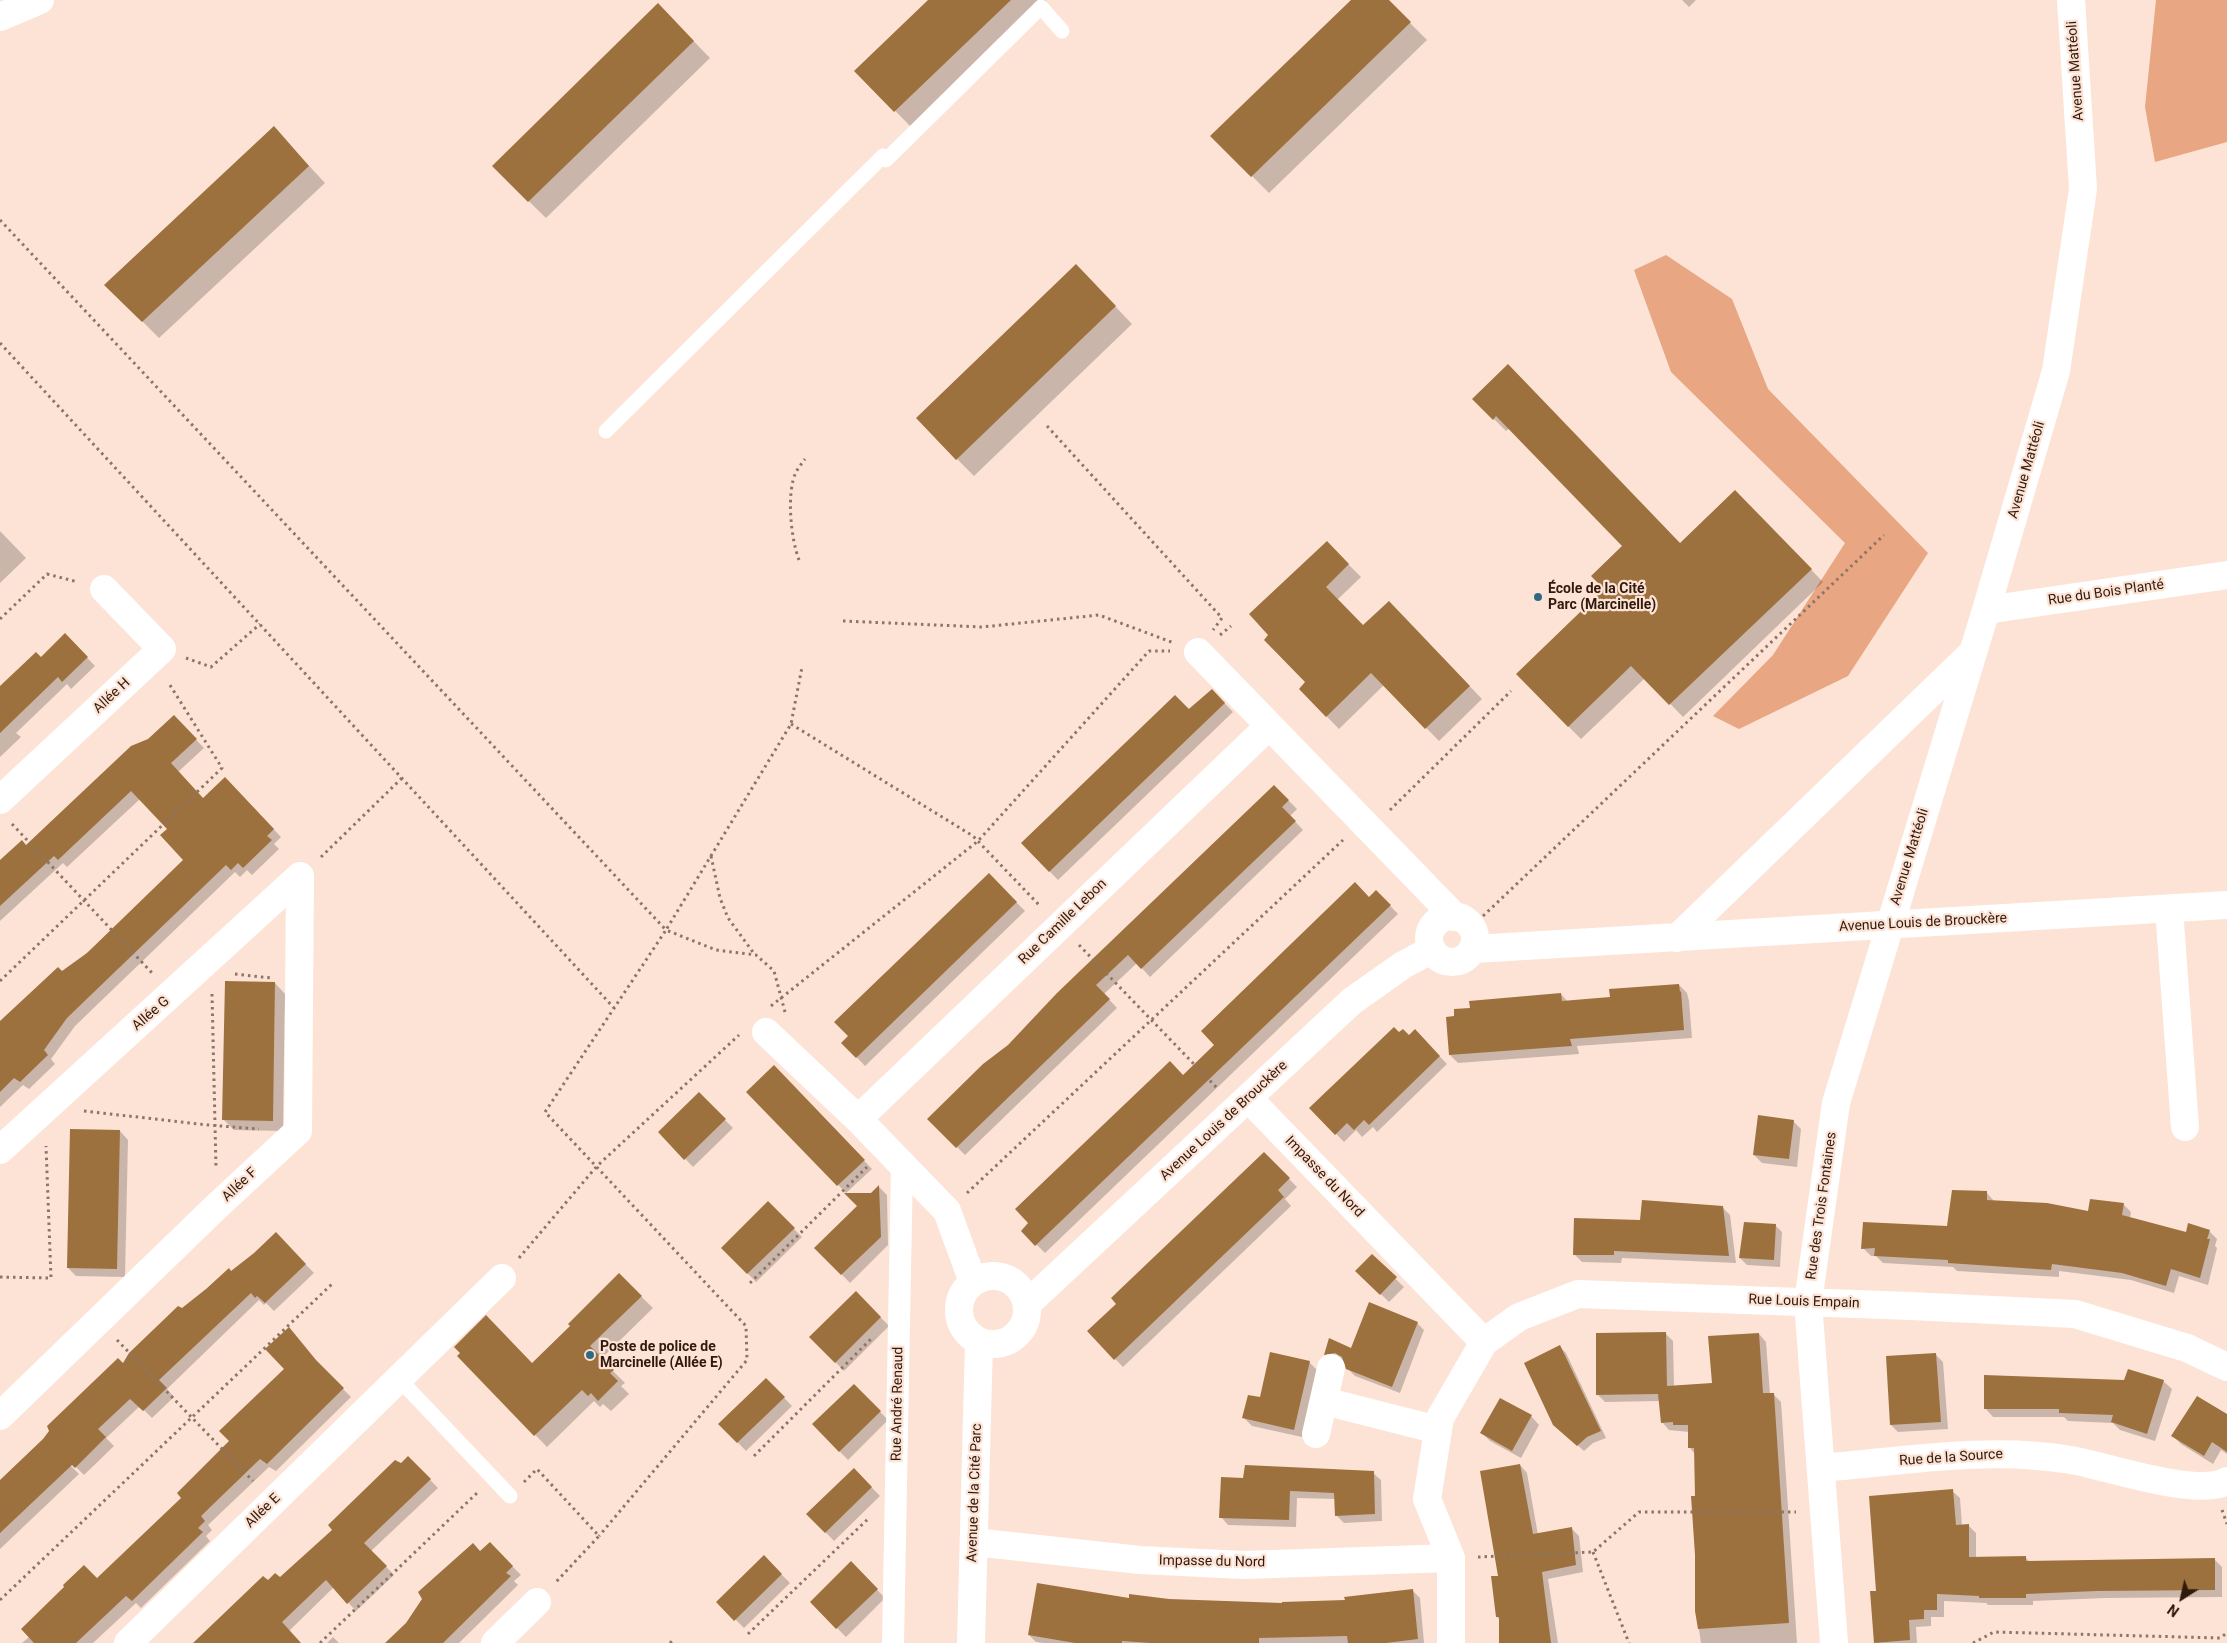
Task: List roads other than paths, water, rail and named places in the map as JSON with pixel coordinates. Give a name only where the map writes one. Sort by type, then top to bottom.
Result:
[{"type":"street","points":[[0,18],[40,0]]},
{"type":"street","name":"Avenue Mattéoli","points":[[1890,925],[1986,610],[2056,371],[2083,189],[2071,0]]},
{"type":"street","name":"Rue du Bois Planté","points":[[1986,610],[2227,575]]},
{"type":"street","name":"Allée H","points":[[3,809],[157,654],[104,589]]},
{"type":"street","points":[[1198,652],[1367,825],[1467,931],[1467,957],[1453,962],[1438,958],[1431,950],[1429,937],[1433,926],[1443,918],[1467,931]]},
{"type":"street","points":[[1677,938],[1972,654]]},
{"type":"street","name":"Rue Camille Lebon","points":[[858,1119],[1269,726]]},
{"type":"street","name":"Allée G","points":[[0,1150],[45,1107],[173,995],[300,876],[298,1131]]},
{"type":"street","name":"Avenue Louis de Brouckère","points":[[1467,931],[1677,938],[2227,905]]},
{"type":"street","points":[[2170,909],[2184,1127]]},
{"type":"street","name":"Rue des Trois Fontaines","points":[[1834,1643],[1808,1302],[1836,1103],[1890,925]]},
{"type":"street","name":"Avenue Louis de Brouckère","points":[[1027,1304],[1352,1002],[1403,965],[1431,950]]},
{"type":"street","points":[[760,1023],[858,1119],[947,1211],[973,1282]]},
{"type":"street","name":"Impasse du Nord","points":[[1242,1103],[1484,1342]]},
{"type":"street","name":"Allée F","points":[[0,1416],[216,1207],[298,1131]]},
{"type":"street","name":"Rue André Renaud","points":[[893,1643],[900,1311],[894,1157]]},
{"type":"street","points":[[984,1277],[1006,1278],[1016,1285],[1023,1294],[1027,1304],[1027,1315],[1018,1334],[1000,1344],[990,1345],[979,1342],[964,1329],[959,1319],[960,1299],[973,1282],[984,1277]]},
{"type":"street","name":"Allée E","points":[[128,1643],[502,1278]]},
{"type":"street","name":"Rue Louis Empain","points":[[1451,1643],[1451,1558],[1427,1499],[1440,1418],[1484,1342],[1519,1317],[1578,1294],[2075,1314],[2187,1348],[2227,1367]]},
{"type":"street","name":"Avenue de la Cité Parc","points":[[971,1643],[979,1342]]},
{"type":"street","points":[[1316,1434],[1331,1368]]},
{"type":"street","points":[[1324,1401],[1438,1430]]},
{"type":"street","name":"Rue de la Source","points":[[1821,1468],[1998,1453],[2070,1460],[2189,1486],[2222,1484],[2227,1481]]},
{"type":"street","name":"Impasse du Nord","points":[[974,1542],[1140,1560],[1244,1565],[1451,1558]]},
{"type":"street","points":[[495,1643],[538,1602]]},
{"type":"lane","points":[[606,431],[884,158],[1041,8],[1062,30]]},
{"type":"lane","points":[[399,1378],[510,1496]]},
{"type":"place","name":"École de la Cité Parc (Marcinelle)","points":[[1538,597]]},
{"type":"place","name":"Poste de police de Marcinelle (Allée E)","points":[[590,1355]]}]
